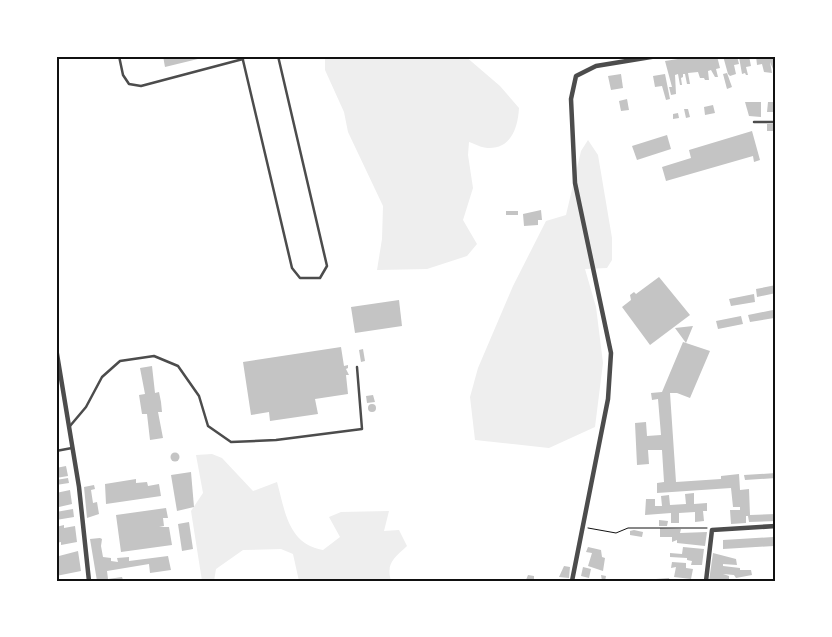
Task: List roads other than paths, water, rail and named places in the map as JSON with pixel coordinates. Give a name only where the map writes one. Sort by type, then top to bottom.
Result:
[{"type":"street","points":[[572,581],[608,399],[611,353],[575,183],[571,100],[576,76],[596,66],[657,56]]},
{"type":"street","points":[[56,348],[72,448],[89,580]]},
{"type":"street","points":[[706,581],[712,530],[776,526]]},
{"type":"lane","points":[[119,56],[124,75],[130,84],[141,86],[242,58],[292,268],[300,278],[320,278],[327,266],[278,56]]},
{"type":"lane","points":[[754,122],[776,122]]},
{"type":"lane","points":[[69,427],[86,407],[102,378],[120,361],[154,356],[178,366],[199,396],[208,426],[231,442],[276,440],[362,429],[357,367]]},
{"type":"lane","points":[[56,451],[72,448]]},
{"type":"lane","points":[[81,581],[89,580]]}]
